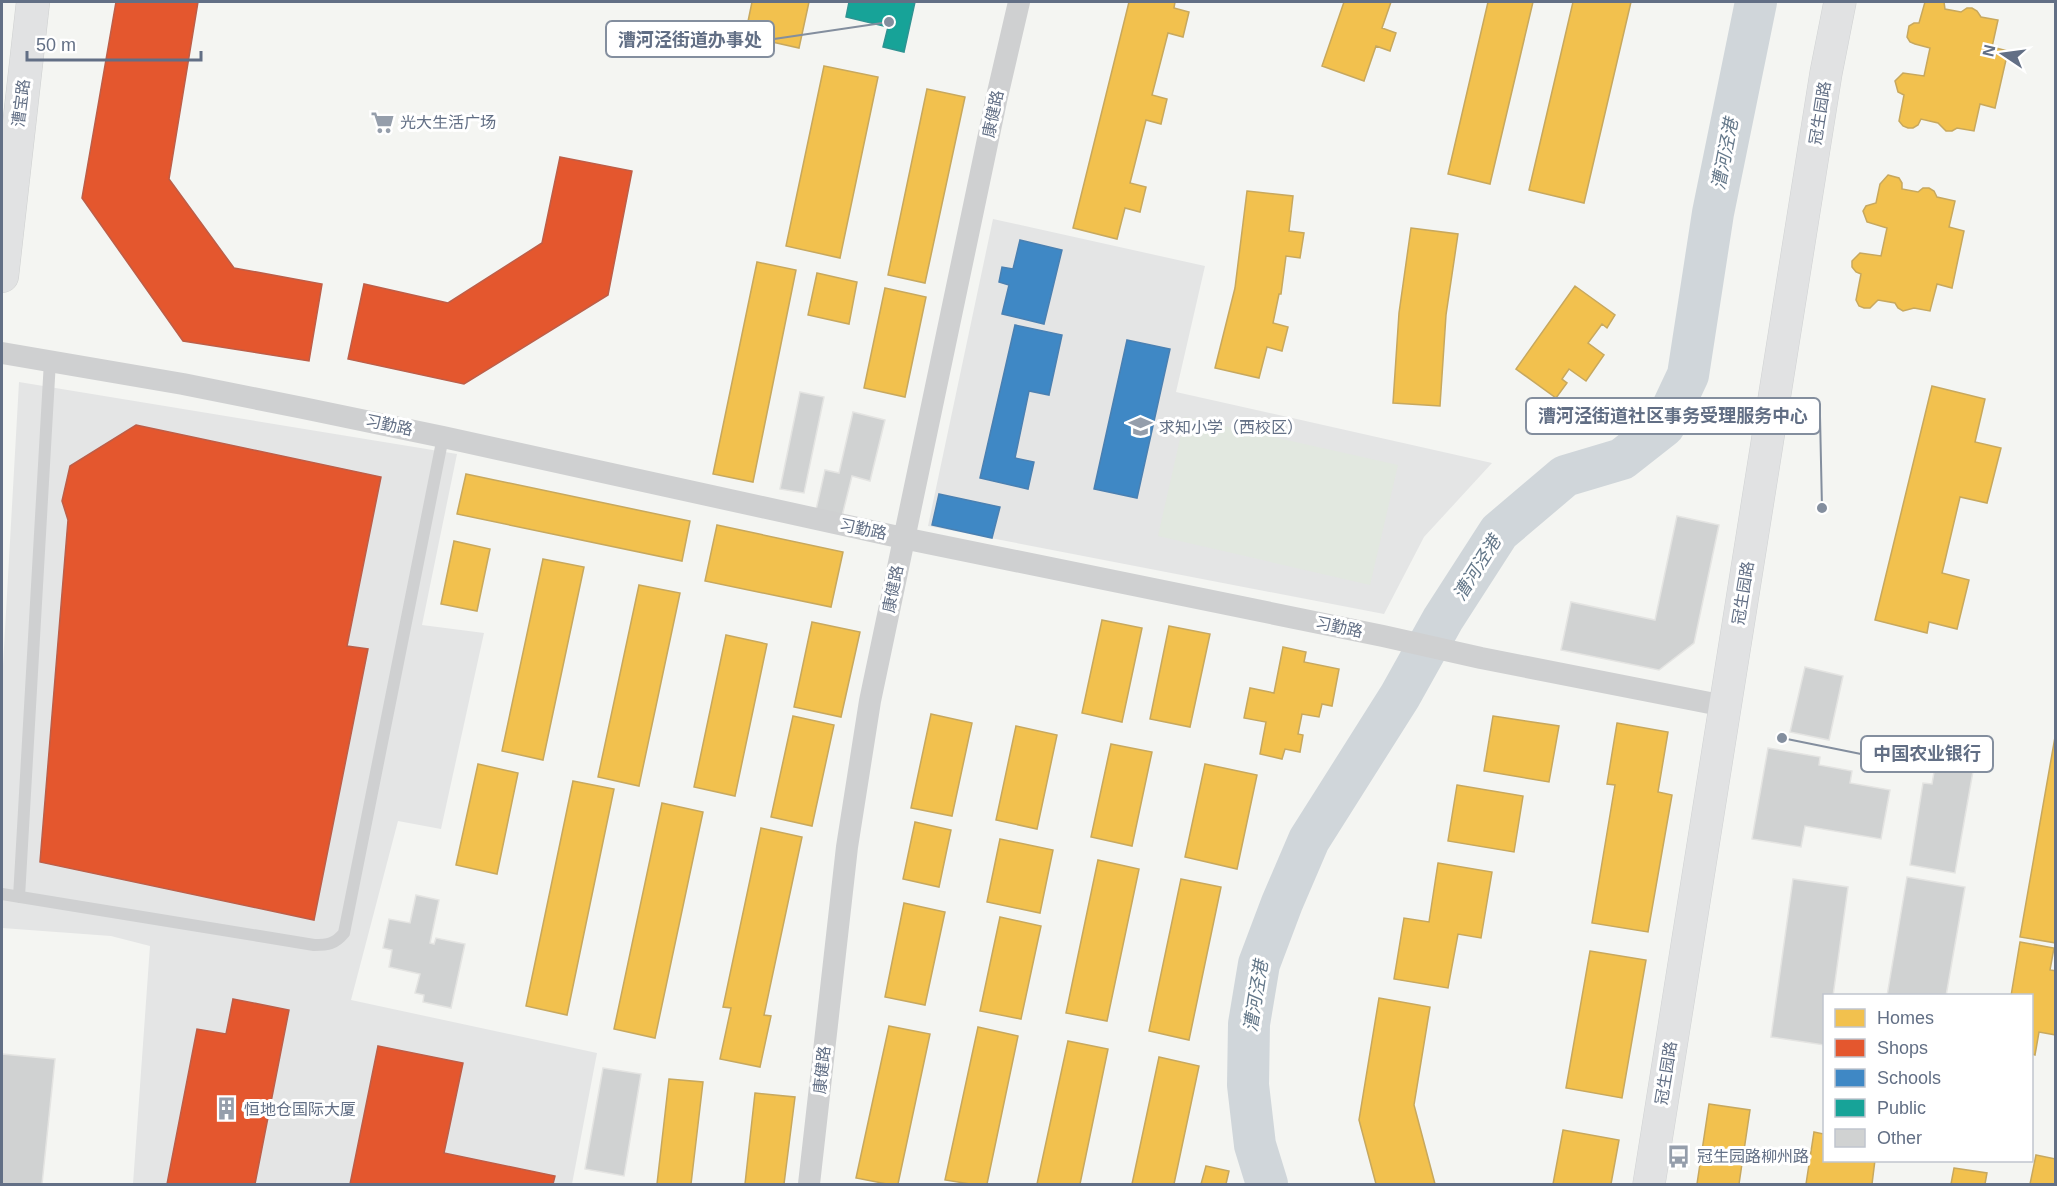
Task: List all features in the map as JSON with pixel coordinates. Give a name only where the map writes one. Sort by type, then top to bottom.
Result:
[{"type":"main road","name":"漕宝路","points":[[2,276],[33,2]]},
{"type":"street","name":"康健路","points":[[809,1185],[848,847],[870,701],[1019,2]]},
{"type":"street","name":"冠生园路","points":[[1648,1185],[1826,73],[1840,2]]},
{"type":"street","name":"习勤路","points":[[2,353],[183,384],[443,437],[903,538],[1481,658],[1725,706]]},
{"type":"lane","points":[[19,897],[50,361]]},
{"type":"lane","points":[[2,894],[314,945],[337,942],[344,933],[443,437]]},
{"type":"shaded area","name":"求知小学（西校区）","points":[[993,219],[1205,266],[1176,392],[1492,463],[1424,537],[1384,614],[928,526]]},
{"type":"shaded area","points":[[19,382],[457,454],[422,625],[484,633],[441,829],[398,821],[351,1000],[597,1053],[572,1184],[133,1184],[150,946],[111,936],[2,928],[2,683]]},
{"type":"shaded area","points":[[1185,417],[1398,465],[1370,585],[1158,536]]},
{"type":"building: Homes","points":[[752,2],[809,2],[799,48],[745,36]]},
{"type":"building: Homes","points":[[1129,2],[1175,2],[1174,8],[1189,12],[1183,37],[1168,33],[1152,95],[1167,99],[1161,124],[1146,120],[1130,183],[1146,187],[1140,212],[1125,208],[1117,239],[1073,228]]},
{"type":"building: Homes","points":[[1344,2],[1391,2],[1382,28],[1396,33],[1390,51],[1376,46],[1364,81],[1322,66]]},
{"type":"building: Homes","points":[[1488,2],[1533,2],[1490,184],[1448,174]]},
{"type":"building: Homes","points":[[1573,2],[1631,2],[1584,203],[1529,190]]},
{"type":"building: Homes","points":[[1925,2],[1944,2],[1945,9],[1961,12],[1972,8],[1981,17],[1998,20],[1992,47],[2008,51],[1995,108],[1980,104],[1974,131],[1957,128],[1946,131],[1938,123],[1921,119],[1918,125],[1908,128],[1899,121],[1904,95],[1898,92],[1895,81],[1903,73],[1924,76],[1930,48],[1910,42],[1907,37],[1909,26],[1919,23]]},
{"type":"building: Homes","points":[[824,66],[878,77],[840,258],[786,246]]},
{"type":"building: Homes","points":[[927,89],[965,97],[925,283],[888,275]]},
{"type":"building: Homes","points":[[1888,175],[1899,178],[1902,189],[1918,192],[1923,188],[1929,188],[1937,197],[1955,201],[1949,227],[1964,231],[1952,288],[1937,284],[1930,311],[1914,308],[1903,311],[1895,303],[1878,300],[1870,308],[1864,308],[1859,306],[1856,300],[1861,274],[1852,267],[1852,261],[1860,253],[1881,256],[1887,228],[1867,222],[1863,211],[1866,206],[1876,203],[1880,184]]},
{"type":"building: Homes","points":[[1247,191],[1293,196],[1289,231],[1304,233],[1300,258],[1286,256],[1281,294],[1279,294],[1273,323],[1288,327],[1282,351],[1267,347],[1259,378],[1215,368],[1235,288]]},
{"type":"building: Homes","points":[[1411,228],[1458,234],[1446,315],[1440,406],[1393,403],[1399,313]]},
{"type":"building: Homes","points":[[757,262],[796,270],[753,482],[713,474]]},
{"type":"building: Homes","points":[[817,273],[857,282],[849,324],[808,315]]},
{"type":"building: Homes","points":[[1575,286],[1615,315],[1607,328],[1602,324],[1588,343],[1604,355],[1586,381],[1569,369],[1562,379],[1567,383],[1556,398],[1516,369]]},
{"type":"building: Homes","points":[[885,288],[926,297],[905,397],[864,388]]},
{"type":"building: Homes","points":[[1932,386],[1985,399],[1975,442],[2001,448],[1987,503],[1960,497],[1942,573],[1969,580],[1957,629],[1929,622],[1927,633],[1875,620]]},
{"type":"building: Homes","points":[[466,474],[690,521],[682,561],[457,514]]},
{"type":"building: Homes","points":[[717,525],[843,552],[831,607],[705,581]]},
{"type":"building: Homes","points":[[454,541],[490,549],[477,611],[441,604]]},
{"type":"building: Homes","points":[[543,559],[584,567],[543,760],[502,751]]},
{"type":"building: Homes","points":[[639,585],[680,593],[639,786],[598,777]]},
{"type":"building: Homes","points":[[1102,620],[1142,628],[1122,722],[1082,713]]},
{"type":"building: Homes","points":[[812,622],[860,632],[841,717],[794,707]]},
{"type":"building: Homes","points":[[1169,626],[1210,634],[1190,727],[1150,719]]},
{"type":"building: Homes","points":[[726,635],[767,644],[735,796],[694,787]]},
{"type":"building: Homes","points":[[1283,647],[1306,652],[1304,662],[1339,669],[1332,706],[1322,704],[1319,717],[1302,714],[1298,734],[1303,735],[1300,752],[1285,749],[1282,759],[1260,754],[1266,722],[1244,718],[1250,688],[1274,693]]},
{"type":"building: Homes","points":[[931,714],[972,723],[952,816],[911,808]]},
{"type":"building: Homes","points":[[793,716],[834,725],[812,826],[771,817]]},
{"type":"building: Homes","points":[[1493,716],[1559,726],[1549,782],[1484,771]]},
{"type":"building: Homes","points":[[1617,723],[1668,732],[1658,792],[1672,795],[1648,932],[1592,923],[1615,785],[1607,784]]},
{"type":"building: Homes","points":[[1016,726],[1057,735],[1037,829],[996,820]]},
{"type":"building: Homes","points":[[2056,737],[2056,943],[2020,937]]},
{"type":"building: Homes","points":[[1111,744],[1152,752],[1132,846],[1091,837]]},
{"type":"building: Homes","points":[[478,764],[518,773],[497,874],[456,865]]},
{"type":"building: Homes","points":[[1205,764],[1257,775],[1237,869],[1185,857]]},
{"type":"building: Homes","points":[[573,781],[614,789],[567,1015],[526,1006]]},
{"type":"building: Homes","points":[[1457,785],[1523,796],[1514,852],[1448,841]]},
{"type":"building: Homes","points":[[662,803],[703,812],[655,1038],[614,1029]]},
{"type":"building: Homes","points":[[915,822],[951,830],[939,887],[903,879]]},
{"type":"building: Homes","points":[[761,828],[802,837],[764,1015],[771,1016],[760,1067],[720,1059],[731,1008],[723,1007]]},
{"type":"building: Homes","points":[[1000,839],[1053,850],[1040,913],[987,902]]},
{"type":"building: Homes","points":[[1098,860],[1139,869],[1107,1021],[1066,1013]]},
{"type":"building: Homes","points":[[1438,863],[1492,872],[1481,938],[1458,934],[1448,988],[1394,979],[1404,918],[1429,922]]},
{"type":"building: Homes","points":[[1181,879],[1221,887],[1189,1040],[1149,1031]]},
{"type":"building: Homes","points":[[904,903],[945,912],[925,1005],[885,997]]},
{"type":"building: Homes","points":[[1000,917],[1041,926],[1021,1019],[980,1011]]},
{"type":"building: Homes","points":[[2020,942],[2054,948],[2050,970],[2056,971],[2056,1035],[2039,1032],[2035,1055],[2033,1054],[2033,994],[2011,994]]},
{"type":"building: Homes","points":[[1590,951],[1646,960],[1622,1098],[1566,1088]]},
{"type":"building: Homes","points":[[1379,998],[1430,1007],[1414,1105],[1435,1184],[1376,1184],[1359,1120]]},
{"type":"building: Homes","points":[[889,1026],[930,1034],[898,1184],[856,1178]]},
{"type":"building: Homes","points":[[978,1027],[1018,1036],[987,1184],[945,1180]]},
{"type":"building: Homes","points":[[1068,1041],[1108,1049],[1080,1184],[1037,1184]]},
{"type":"building: Homes","points":[[1159,1057],[1199,1066],[1174,1184],[1132,1184]]},
{"type":"building: Homes","points":[[669,1079],[703,1082],[691,1184],[657,1184]]},
{"type":"building: Homes","points":[[755,1093],[795,1097],[784,1184],[745,1184]]},
{"type":"building: Homes","points":[[1709,1104],[1750,1110],[1739,1184],[1697,1184]]},
{"type":"building: Homes","points":[[1563,1130],[1619,1140],[1611,1184],[1553,1184]]},
{"type":"building: Homes","points":[[1814,1132],[1823,1134],[1823,1162],[1875,1162],[1872,1184],[1806,1184]]},
{"type":"building: Homes","points":[[2036,1155],[2056,1159],[2056,1184],[2030,1184]]},
{"type":"building: Homes","points":[[1206,1166],[1229,1171],[1226,1184],[1201,1184]]},
{"type":"building: Homes","points":[[1954,1168],[1987,1173],[1985,1184],[1951,1184]]},
{"type":"building: Shops","points":[[116,2],[198,2],[169,179],[234,268],[322,284],[309,361],[183,341],[82,198]]},
{"type":"building: Shops","points":[[560,157],[632,171],[608,295],[464,384],[348,359],[364,284],[448,303],[542,243]]},
{"type":"building: Shops","points":[[136,425],[381,477],[347,646],[368,649],[314,920],[40,862],[68,520],[62,501],[70,466]]},
{"type":"building: Shops","name":"恒地仓国际大厦","points":[[233,999],[289,1010],[255,1184],[167,1184],[197,1029],[226,1034]]},
{"type":"building: Shops","points":[[378,1046],[463,1063],[444,1153],[555,1176],[553,1184],[350,1184]]},
{"type":"building: Schools","points":[[1020,240],[1062,250],[1044,324],[1002,314],[1009,285],[999,282],[1002,267],[1013,269]]},
{"type":"building: Schools","points":[[1015,325],[1062,335],[1049,395],[1029,391],[1015,458],[1034,462],[1028,489],[980,478]]},
{"type":"building: Schools","points":[[1127,340],[1170,349],[1137,498],[1094,489]]},
{"type":"building: Schools","points":[[939,494],[1000,507],[992,538],[932,525]]},
{"type":"building: Public","points":[[849,2],[915,2],[904,52],[883,47],[888,27],[846,17]]},
{"type":"building: Other","points":[[800,392],[824,397],[804,493],[780,489]]},
{"type":"building: Other","points":[[853,412],[885,420],[870,481],[852,476],[842,516],[816,510],[825,470],[839,473]]},
{"type":"building: Other","points":[[1677,516],[1719,525],[1694,643],[1659,670],[1561,650],[1571,602],[1655,620]]},
{"type":"building: Other","points":[[1805,667],[1843,676],[1829,740],[1790,732]]},
{"type":"building: Other","points":[[1768,748],[1820,757],[1819,765],[1852,771],[1850,783],[1890,790],[1881,839],[1805,826],[1801,847],[1752,839]]},
{"type":"building: Other","points":[[1937,754],[1975,760],[1955,873],[1910,865],[1923,783],[1932,784]]},
{"type":"building: Other","points":[[1907,877],[1965,887],[1946,994],[1887,994]]},
{"type":"building: Other","points":[[1793,879],[1848,887],[1833,994],[1823,994],[1823,1045],[1771,1037]]},
{"type":"building: Other","points":[[416,895],[439,900],[430,943],[434,944],[436,938],[465,944],[451,1008],[423,1002],[424,995],[415,993],[420,974],[389,967],[392,950],[383,948],[389,919],[410,923]]},
{"type":"building: Other","points":[[2,1054],[55,1059],[42,1184],[2,1184]]},
{"type":"building: Other","points":[[603,1068],[641,1074],[624,1176],[585,1169]]},
{"type":"waterway","name":"漕河泾港","points":[[1267,1184],[1255,1145],[1248,1085],[1249,1024],[1259,964],[1282,903],[1309,840],[1400,696],[1443,619],[1499,532],[1565,476],[1622,459],[1664,426],[1688,375],[1713,213],[1756,2]]},
{"type":"place","name":"漕河泾街道办事处","points":[[889,22]]},
{"type":"place","name":"光大生活广场","points":[[382,122]]},
{"type":"place","name":"求知小学（西校区）","points":[[1141,427]]},
{"type":"place","name":"漕河泾街道社区事务受理服务中心","points":[[1822,508]]},
{"type":"place","name":"中国农业银行","points":[[1782,738]]},
{"type":"place","name":"恒地仓国际大厦","points":[[226,1109]]},
{"type":"place","name":"冠生园路柳州路","points":[[1679,1156]]}]
